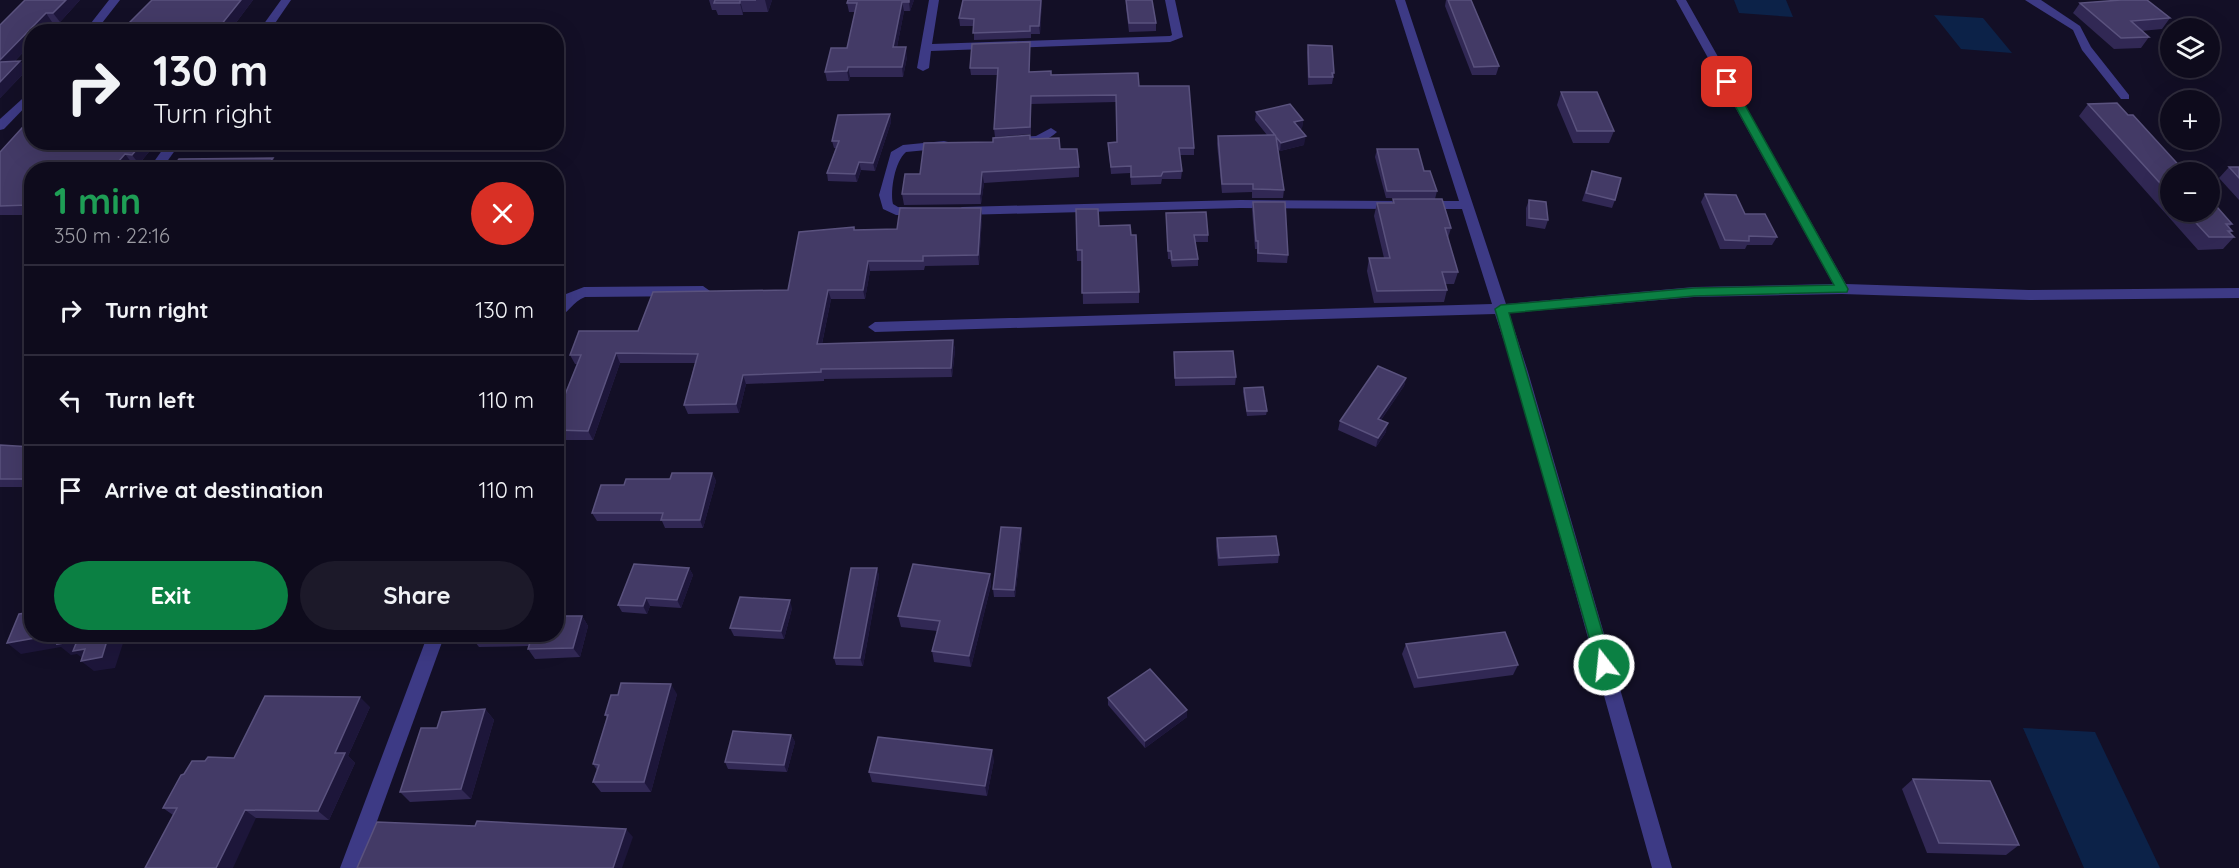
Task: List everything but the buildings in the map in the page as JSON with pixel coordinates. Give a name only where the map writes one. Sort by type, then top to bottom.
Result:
[{"type":"street","points":[[96,24],[115,0]]},
{"type":"street","points":[[269,24],[286,0]]},
{"type":"street","points":[[923,68],[934,0]]},
{"type":"street","points":[[926,48],[1178,38],[1170,0]]},
{"type":"street","points":[[1400,0],[1501,309],[1662,868]]},
{"type":"street","points":[[1681,0],[1842,289]]},
{"type":"street","points":[[0,126],[24,101]]},
{"type":"street","points":[[1000,142],[1039,139],[1051,132]]},
{"type":"street","points":[[952,144],[903,149],[895,155],[885,195],[887,206],[896,211],[939,212],[1240,204],[1466,205]]},
{"type":"street","points":[[875,327],[1501,309],[1694,292],[1842,289],[2029,295],[2239,293]]},
{"type":"street","points":[[564,306],[572,297],[584,292],[703,291]]},
{"type":"street","points":[[350,868],[434,642]]},
{"type":"lane","points":[[2030,0],[2038,2],[2077,28],[2086,48],[2125,97]]},
{"type":"water","points":[[1734,0],[1786,0],[1793,17],[1739,13]]},
{"type":"water","points":[[1934,15],[1983,18],[2012,53],[1961,49]]},
{"type":"water","points":[[2023,728],[2095,732],[2160,868],[2084,868]]},
{"type":"route","points":[[1604,665],[1501,309],[1694,292],[1842,289],[1727,82]]}]
